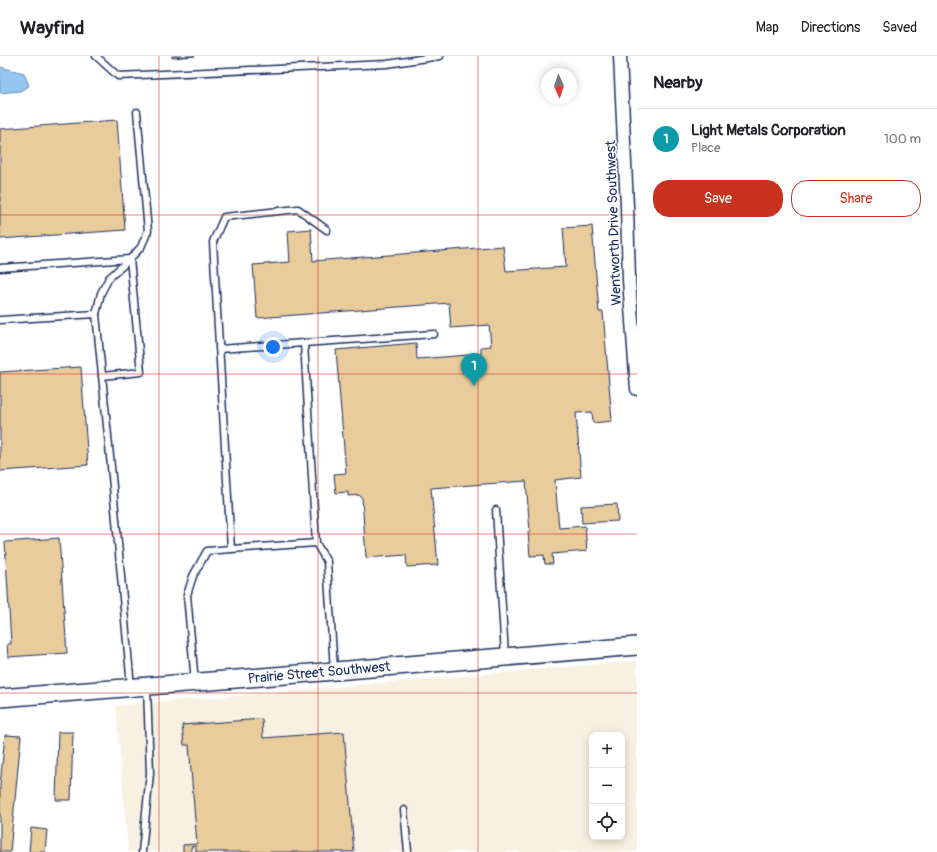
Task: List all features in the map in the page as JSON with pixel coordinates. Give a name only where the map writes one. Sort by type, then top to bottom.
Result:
[{"type":"street","name":"Wentworth Drive Southwest","points":[[620,56],[627,206],[633,280],[637,389]]},
{"type":"street","name":"Prairie Street Southwest","points":[[0,698],[637,646]]},
{"type":"lane","points":[[96,56],[118,76],[387,64],[398,59],[440,56]]},
{"type":"lane","points":[[137,112],[148,231],[141,247],[109,278],[101,293],[96,314],[102,376],[150,773],[142,852]]},
{"type":"lane","points":[[231,549],[213,242],[224,217],[298,209],[327,230]]},
{"type":"lane","points":[[0,268],[130,259]]},
{"type":"lane","points":[[102,376],[141,372],[130,259]]},
{"type":"lane","points":[[0,320],[96,314]]},
{"type":"lane","points":[[219,349],[434,334]]},
{"type":"lane","points":[[304,343],[316,543],[327,562],[335,671]]},
{"type":"lane","points":[[496,510],[505,657]]},
{"type":"lane","points":[[195,682],[187,595],[192,576],[207,551],[316,543]]},
{"type":"lane","points":[[404,810],[408,852]]},
{"type":"shaded area","points":[[637,661],[637,852],[128,852],[116,706]]},
{"type":"water","points":[[0,67],[24,73],[29,86],[20,91],[0,93]]},
{"type":"building","points":[[172,56],[195,56],[172,58]]},
{"type":"building","points":[[117,120],[125,230],[0,239],[0,129]]},
{"type":"building","points":[[592,226],[599,312],[603,312],[612,421],[593,423],[592,412],[576,413],[581,477],[555,480],[559,528],[585,526],[587,551],[552,554],[553,564],[545,564],[544,555],[530,556],[528,532],[530,532],[526,481],[431,488],[438,565],[407,567],[406,555],[366,558],[362,498],[359,495],[348,496],[348,492],[336,493],[334,474],[346,473],[336,350],[416,343],[417,359],[481,354],[481,347],[491,346],[489,325],[451,328],[449,303],[257,318],[253,265],[290,262],[288,231],[311,229],[313,261],[503,246],[506,271],[566,267],[563,228]]},
{"type":"building","points":[[81,367],[88,465],[0,471],[0,372]]},
{"type":"building","points":[[617,504],[618,521],[582,523],[581,506]]},
{"type":"building","points":[[59,538],[67,653],[8,657],[7,644],[11,644],[5,542]]},
{"type":"building","points":[[262,719],[263,738],[344,732],[354,852],[196,852],[196,846],[191,847],[191,852],[183,852],[183,845],[197,844],[189,745],[184,745],[182,725]]},
{"type":"building","points":[[58,732],[73,732],[71,800],[56,800]]},
{"type":"building","points":[[5,735],[21,736],[10,852],[0,852],[0,785]]},
{"type":"building","points":[[31,828],[47,830],[45,852],[29,852]]},
{"type":"place","name":"Light Metals Corporation","points":[[474,386]]}]
